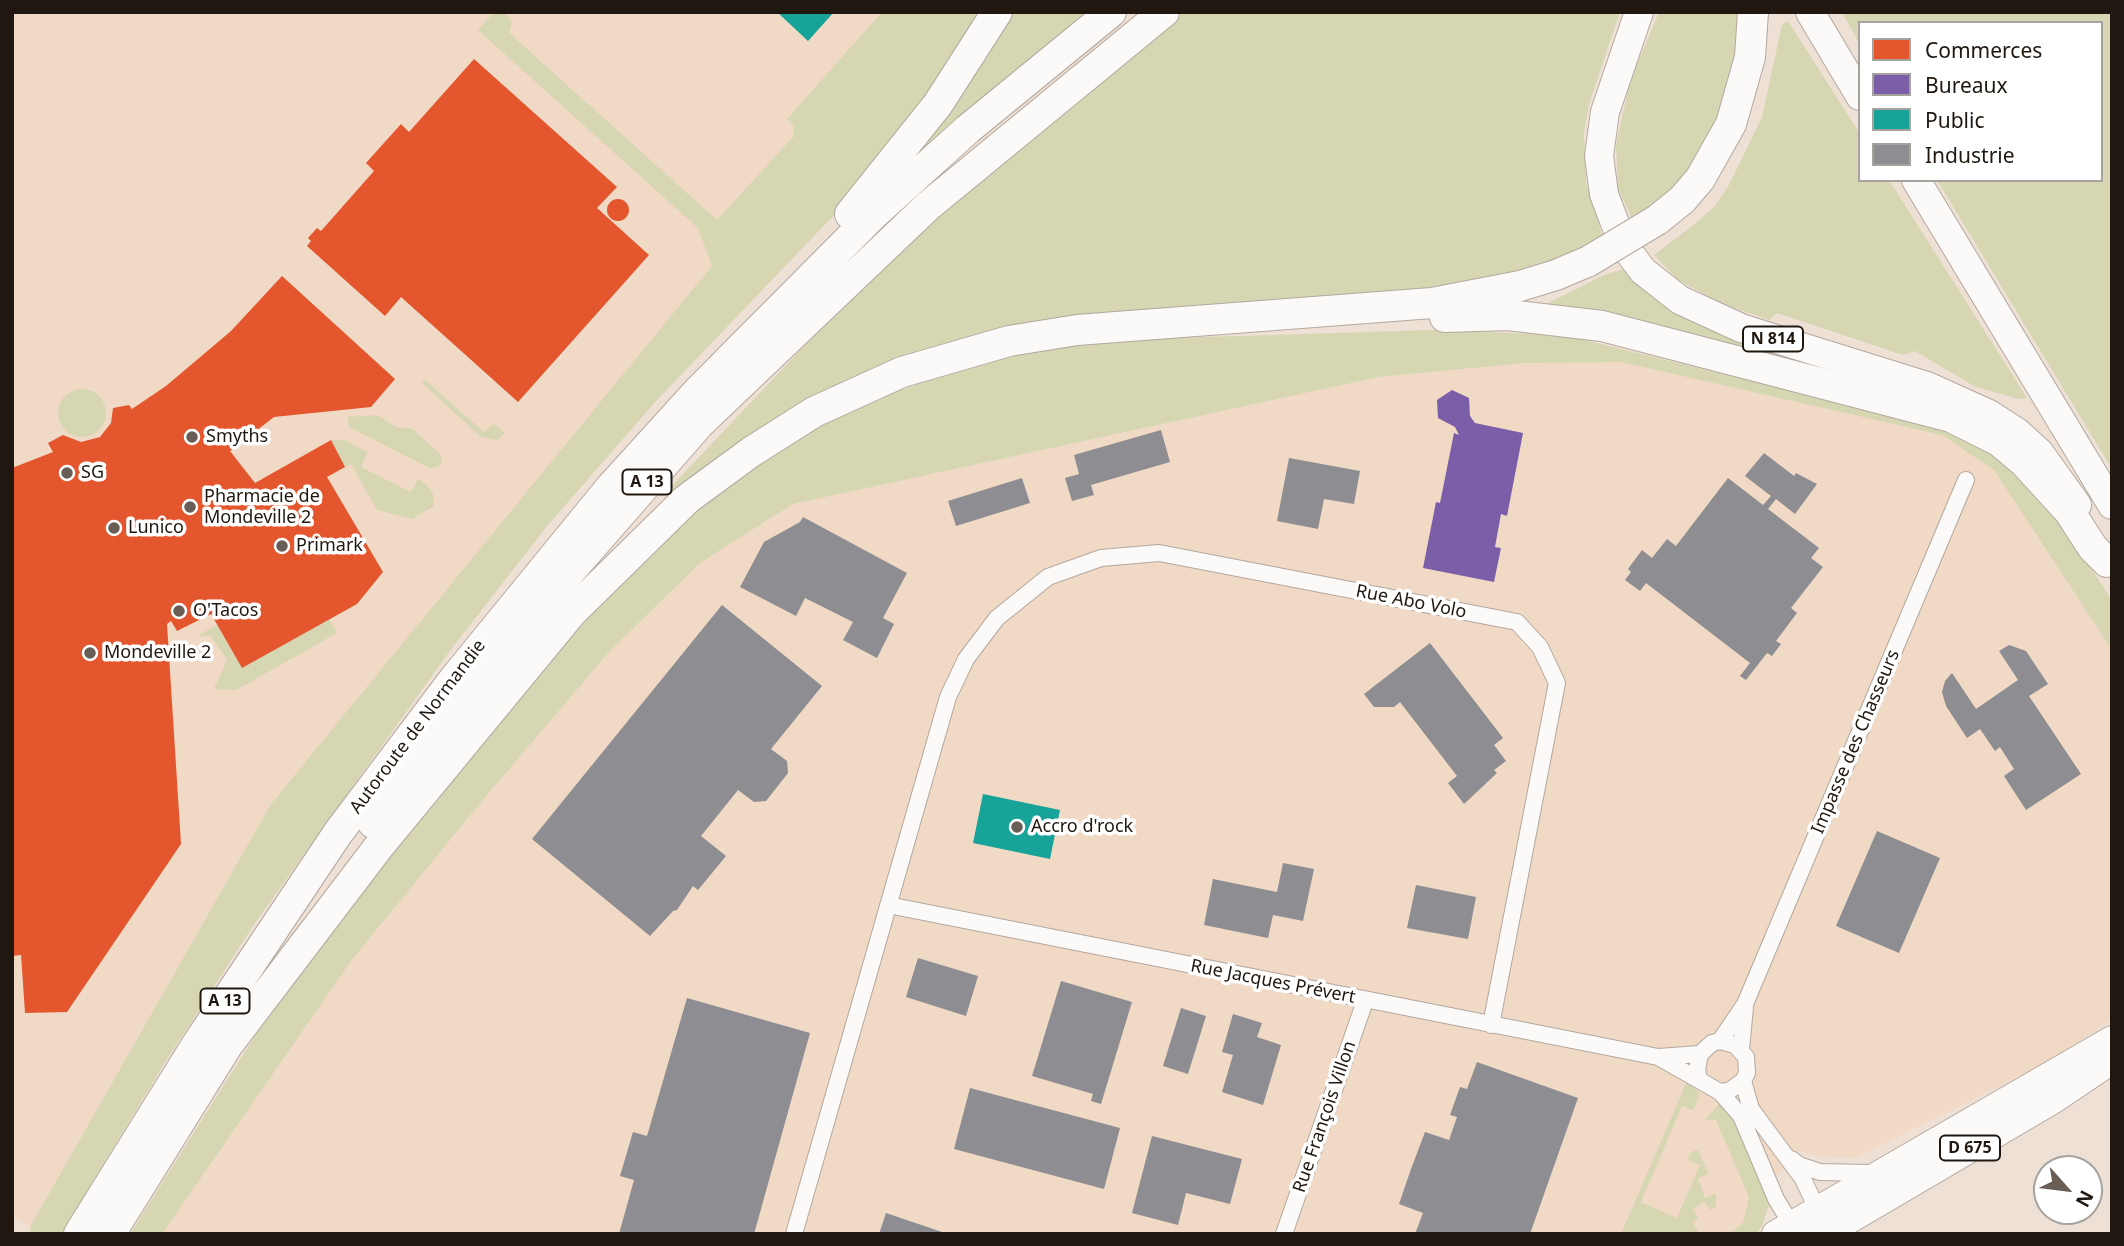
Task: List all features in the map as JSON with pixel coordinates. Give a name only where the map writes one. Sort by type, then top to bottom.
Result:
[{"type":"highway","points":[[818,268],[832,233],[875,185],[938,104],[997,12]]},
{"type":"highway","name":"A 13","points":[[818,268],[968,130],[1111,12]]},
{"type":"highway","name":"A 13","points":[[110,1234],[255,998],[385,805],[538,608],[618,514],[699,424],[928,206],[1164,12]]},
{"type":"highway","name":"N 814","points":[[1639,12],[1608,104],[1599,156],[1609,209],[1622,241],[1636,262],[1669,293],[1741,328],[1927,386],[2002,421],[2028,440],[2050,466],[2084,517],[2110,565]]},
{"type":"highway","points":[[230,1042],[380,845],[572,612],[651,531],[705,485],[751,452],[852,393],[936,360],[987,345],[1077,330],[1344,310],[1482,295],[1556,275],[1589,261],[1657,220],[1682,200],[1700,179],[1731,124],[1750,57],[1753,12]]},
{"type":"highway","points":[[1810,12],[1858,93]]},
{"type":"highway","points":[[1825,12],[1858,70]]},
{"type":"highway","points":[[1917,182],[2112,505]]},
{"type":"highway","name":"Autoroute de Normandie","points":[[79,1234],[191,1053],[282,915],[338,833],[454,679],[610,488],[698,391],[818,268]]},
{"type":"highway","points":[[1344,310],[1395,318],[1508,315],[1586,323],[1944,414],[1976,428],[2017,456],[2069,511],[2093,548],[2110,565]]},
{"type":"main road","name":"D 675","points":[[1809,1227],[1880,1172],[2112,1039]]},
{"type":"main road","name":"D 675","points":[[1809,1227],[2054,1100],[2112,1061]]},
{"type":"street","name":"Impasse des Chasseurs","points":[[1720,1041],[1745,1004],[1966,480]]},
{"type":"street","name":"Rue Abo Volo","points":[[794,1234],[948,697],[966,659],[997,618],[1048,577],[1101,558],[1159,553],[1517,622],[1540,647],[1557,683],[1491,1025]]},
{"type":"street","name":"Rue Jacques Prévert","points":[[888,905],[1658,1057],[1700,1054],[1705,1048],[1720,1041]]},
{"type":"street","name":"Rue François Villon","points":[[1284,1234],[1365,1000]]},
{"type":"street","name":"Impasse des Chasseurs","points":[[1741,1050],[1745,1004]]},
{"type":"street","points":[[1720,1041],[1735,1045],[1741,1050],[1748,1065],[1743,1081],[1751,1109],[1803,1179],[1809,1227]]},
{"type":"street","points":[[1699,1078],[1697,1070],[1700,1054]]},
{"type":"street","name":"Rue Jacques Prévert","points":[[1658,1057],[1720,1092],[1741,1116],[1776,1199],[1809,1227]]},
{"type":"street","points":[[1720,1092],[1729,1091],[1743,1081]]},
{"type":"street","points":[[1782,1151],[1799,1165],[1820,1172],[1859,1175],[1880,1172]]},
{"type":"shaded area","name":"Mondeville 2","points":[[12,12],[933,12],[271,804],[30,1227],[12,1216]]},
{"type":"shaded area","points":[[1621,362],[1942,435],[1994,470],[2112,650],[2112,1019],[2053,1059],[1855,1158],[1822,1157],[1800,1152],[1762,1190],[1748,1234],[162,1234],[351,961],[481,802],[610,651],[700,563],[793,504],[1379,377],[1525,363]]},
{"type":"green space","points":[[494,12],[504,12],[512,22],[509,33],[717,220],[794,136],[793,125],[787,119],[882,12],[986,12],[860,188],[656,401],[548,525],[452,648],[255,923],[164,1064],[61,1234],[31,1234],[30,1227],[271,804],[712,266],[698,228],[478,30]]},
{"type":"green space","points":[[1009,12],[1086,12],[918,155],[916,153]]},
{"type":"green space","points":[[1180,12],[1620,12],[1589,104],[1584,132],[1586,183],[1604,241],[1573,258],[1481,283],[955,346],[669,502],[671,487],[855,292],[968,187]]},
{"type":"green space","points":[[1659,12],[1745,12],[1734,88],[1701,166],[1634,224],[1618,188],[1616,145],[1630,81]]},
{"type":"green space","points":[[1842,12],[2112,12],[2112,469],[1938,182],[2103,182],[2103,21],[1858,21],[1858,41]]},
{"type":"green space","points":[[1788,21],[1858,131],[1858,182],[1890,182],[2027,398],[2018,399],[1974,386],[1915,351],[1903,355],[1777,313],[1769,320],[1723,304],[1678,280],[1654,255],[1714,207],[1729,185],[1762,117],[1782,25]]},
{"type":"green space","points":[[1624,269],[1642,285],[1786,353],[1863,383],[1543,306],[1604,275]]},
{"type":"green space","points":[[1432,330],[1564,335],[1947,429],[2000,458],[2021,477],[2071,536],[2112,601],[2112,650],[1994,470],[1942,435],[1621,362],[1525,363],[1379,377],[793,504],[700,563],[610,651],[481,802],[351,961],[162,1234],[130,1234],[256,1034],[339,918],[458,766],[607,591],[671,529],[727,483],[784,446],[862,404],[995,356],[1109,340]]},
{"type":"green space","points":[[425,380],[484,432],[494,424],[505,433],[497,440],[481,437],[422,383]]},
{"type":"green space","points":[[82,389],[99,396],[106,413],[99,430],[82,437],[65,430],[58,413],[65,396]]},
{"type":"green space","points":[[377,415],[398,428],[411,428],[440,454],[442,462],[437,467],[430,468],[349,427],[348,417]]},
{"type":"green space","points":[[331,440],[344,440],[368,452],[361,467],[411,492],[418,479],[426,484],[433,494],[434,506],[412,519],[377,510],[351,464],[345,467]]},
{"type":"green space","points":[[329,619],[337,633],[236,690],[214,689],[227,660],[211,636],[197,636],[217,625],[242,668]]},
{"type":"green space","points":[[1689,1077],[1699,1094],[1695,1106],[1693,1110],[1682,1106],[1641,1202],[1677,1218],[1700,1165],[1688,1160],[1691,1152],[1698,1150],[1708,1173],[1698,1179],[1705,1198],[1716,1194],[1716,1206],[1711,1210],[1704,1201],[1693,1209],[1698,1218],[1692,1223],[1700,1234],[1621,1234]]},
{"type":"green space","points":[[1719,1104],[1737,1118],[1769,1205],[1762,1226],[1756,1234],[1729,1234],[1743,1223],[1749,1197],[1716,1120],[1705,1120]]},
{"type":"building: Commerces","points":[[474,59],[617,187],[597,208],[649,255],[518,402],[401,297],[385,316],[307,246],[311,241],[308,238],[317,228],[321,231],[374,171],[366,163],[401,124],[409,132]]},
{"type":"building: Commerces","points":[[618,199],[626,202],[629,210],[626,218],[618,221],[610,218],[607,210],[610,202]]},
{"type":"building: Commerces","name":"Mondeville 2","points":[[282,276],[395,379],[371,407],[274,417],[230,451],[255,483],[331,440],[345,467],[327,477],[383,572],[357,604],[242,668],[211,614],[177,631],[171,621],[167,624],[181,844],[67,1012],[25,1013],[21,955],[12,956],[12,468],[53,452],[48,443],[63,435],[81,442],[100,437],[111,423],[113,408],[129,405],[132,409],[166,386],[231,331]]},
{"type":"building: Bureaux","points":[[1452,390],[1469,398],[1470,416],[1475,423],[1523,433],[1507,516],[1501,514],[1495,547],[1501,548],[1494,582],[1423,568],[1436,502],[1440,503],[1454,433],[1459,435],[1455,427],[1438,418],[1437,400]]},
{"type":"building: Public","points":[[777,12],[834,12],[808,41]]},
{"type":"building: Public","name":"Accro d'rock","points":[[983,794],[1060,810],[1050,859],[973,843]]},
{"type":"building: Industrie","points":[[1161,430],[1170,462],[1091,485],[1094,495],[1072,501],[1065,478],[1079,474],[1074,455]]},
{"type":"building: Industrie","points":[[1764,453],[1794,476],[1796,473],[1817,484],[1795,514],[1776,499],[1768,509],[1819,548],[1811,558],[1823,567],[1791,608],[1797,613],[1776,641],[1781,644],[1772,656],[1767,653],[1746,680],[1740,676],[1750,663],[1646,583],[1640,591],[1625,580],[1631,572],[1628,569],[1642,550],[1652,558],[1667,539],[1676,546],[1728,478],[1763,505],[1771,496],[1745,476]]},
{"type":"building: Industrie","points":[[1289,458],[1360,471],[1354,504],[1324,499],[1318,529],[1277,521]]},
{"type":"building: Industrie","points":[[1022,478],[1030,503],[956,526],[948,501]]},
{"type":"building: Industrie","points":[[803,517],[907,573],[883,618],[894,624],[877,658],[843,640],[853,622],[805,598],[796,616],[740,587],[764,542],[800,522]]},
{"type":"building: Industrie","points":[[722,605],[822,686],[771,749],[787,761],[788,773],[766,801],[754,802],[738,790],[701,836],[726,856],[698,890],[693,886],[677,910],[650,936],[532,839]]},
{"type":"building: Industrie","points":[[1430,643],[1503,738],[1494,745],[1506,761],[1494,770],[1497,773],[1464,804],[1448,783],[1457,776],[1400,702],[1394,707],[1374,707],[1364,694]]},
{"type":"building: Industrie","points":[[2009,645],[2026,651],[2048,684],[2029,696],[2081,774],[2026,810],[2004,776],[2014,769],[2000,747],[1995,751],[1980,729],[1967,738],[1946,706],[1942,692],[1945,681],[1952,673],[1976,709],[2018,680],[1999,651]]},
{"type":"building: Industrie","points":[[1877,831],[1940,858],[1899,953],[1836,926]]},
{"type":"building: Industrie","points":[[1283,863],[1314,869],[1303,921],[1273,915],[1268,938],[1204,925],[1213,879],[1277,892]]},
{"type":"building: Industrie","points":[[1416,885],[1476,897],[1468,939],[1407,928]]},
{"type":"building: Industrie","points":[[918,958],[978,976],[966,1016],[906,997]]},
{"type":"building: Industrie","points":[[1061,981],[1132,1002],[1101,1104],[1091,1101],[1093,1094],[1032,1076]]},
{"type":"building: Industrie","points":[[687,998],[810,1033],[754,1234],[619,1234],[634,1180],[620,1176],[633,1132],[647,1136]]},
{"type":"building: Industrie","points":[[1181,1008],[1206,1016],[1188,1074],[1163,1066]]},
{"type":"building: Industrie","points":[[1233,1014],[1262,1023],[1257,1037],[1281,1045],[1263,1105],[1222,1092],[1233,1055],[1222,1052]]},
{"type":"building: Industrie","points":[[1477,1062],[1578,1098],[1530,1234],[1415,1234],[1423,1213],[1399,1204],[1411,1169],[1425,1132],[1449,1140],[1457,1117],[1450,1115],[1460,1087],[1467,1089]]},
{"type":"building: Industrie","points":[[970,1088],[1120,1128],[1104,1189],[954,1149]]},
{"type":"building: Industrie","points":[[1152,1136],[1242,1159],[1230,1204],[1186,1193],[1178,1225],[1132,1213]]},
{"type":"building: Industrie","points":[[886,1213],[945,1233],[945,1234],[879,1234]]},
{"type":"place","name":"Smyths","points":[[192,437]]},
{"type":"place","name":"SG","points":[[67,473]]},
{"type":"place","name":"Pharmacie de Mondeville 2","points":[[190,507]]},
{"type":"place","name":"Lunico","points":[[114,528]]},
{"type":"place","name":"Primark","points":[[282,546]]},
{"type":"place","name":"O'Tacos","points":[[179,611]]},
{"type":"place","name":"Mondeville 2","points":[[90,653]]},
{"type":"place","name":"Accro d'rock","points":[[1017,827]]}]
